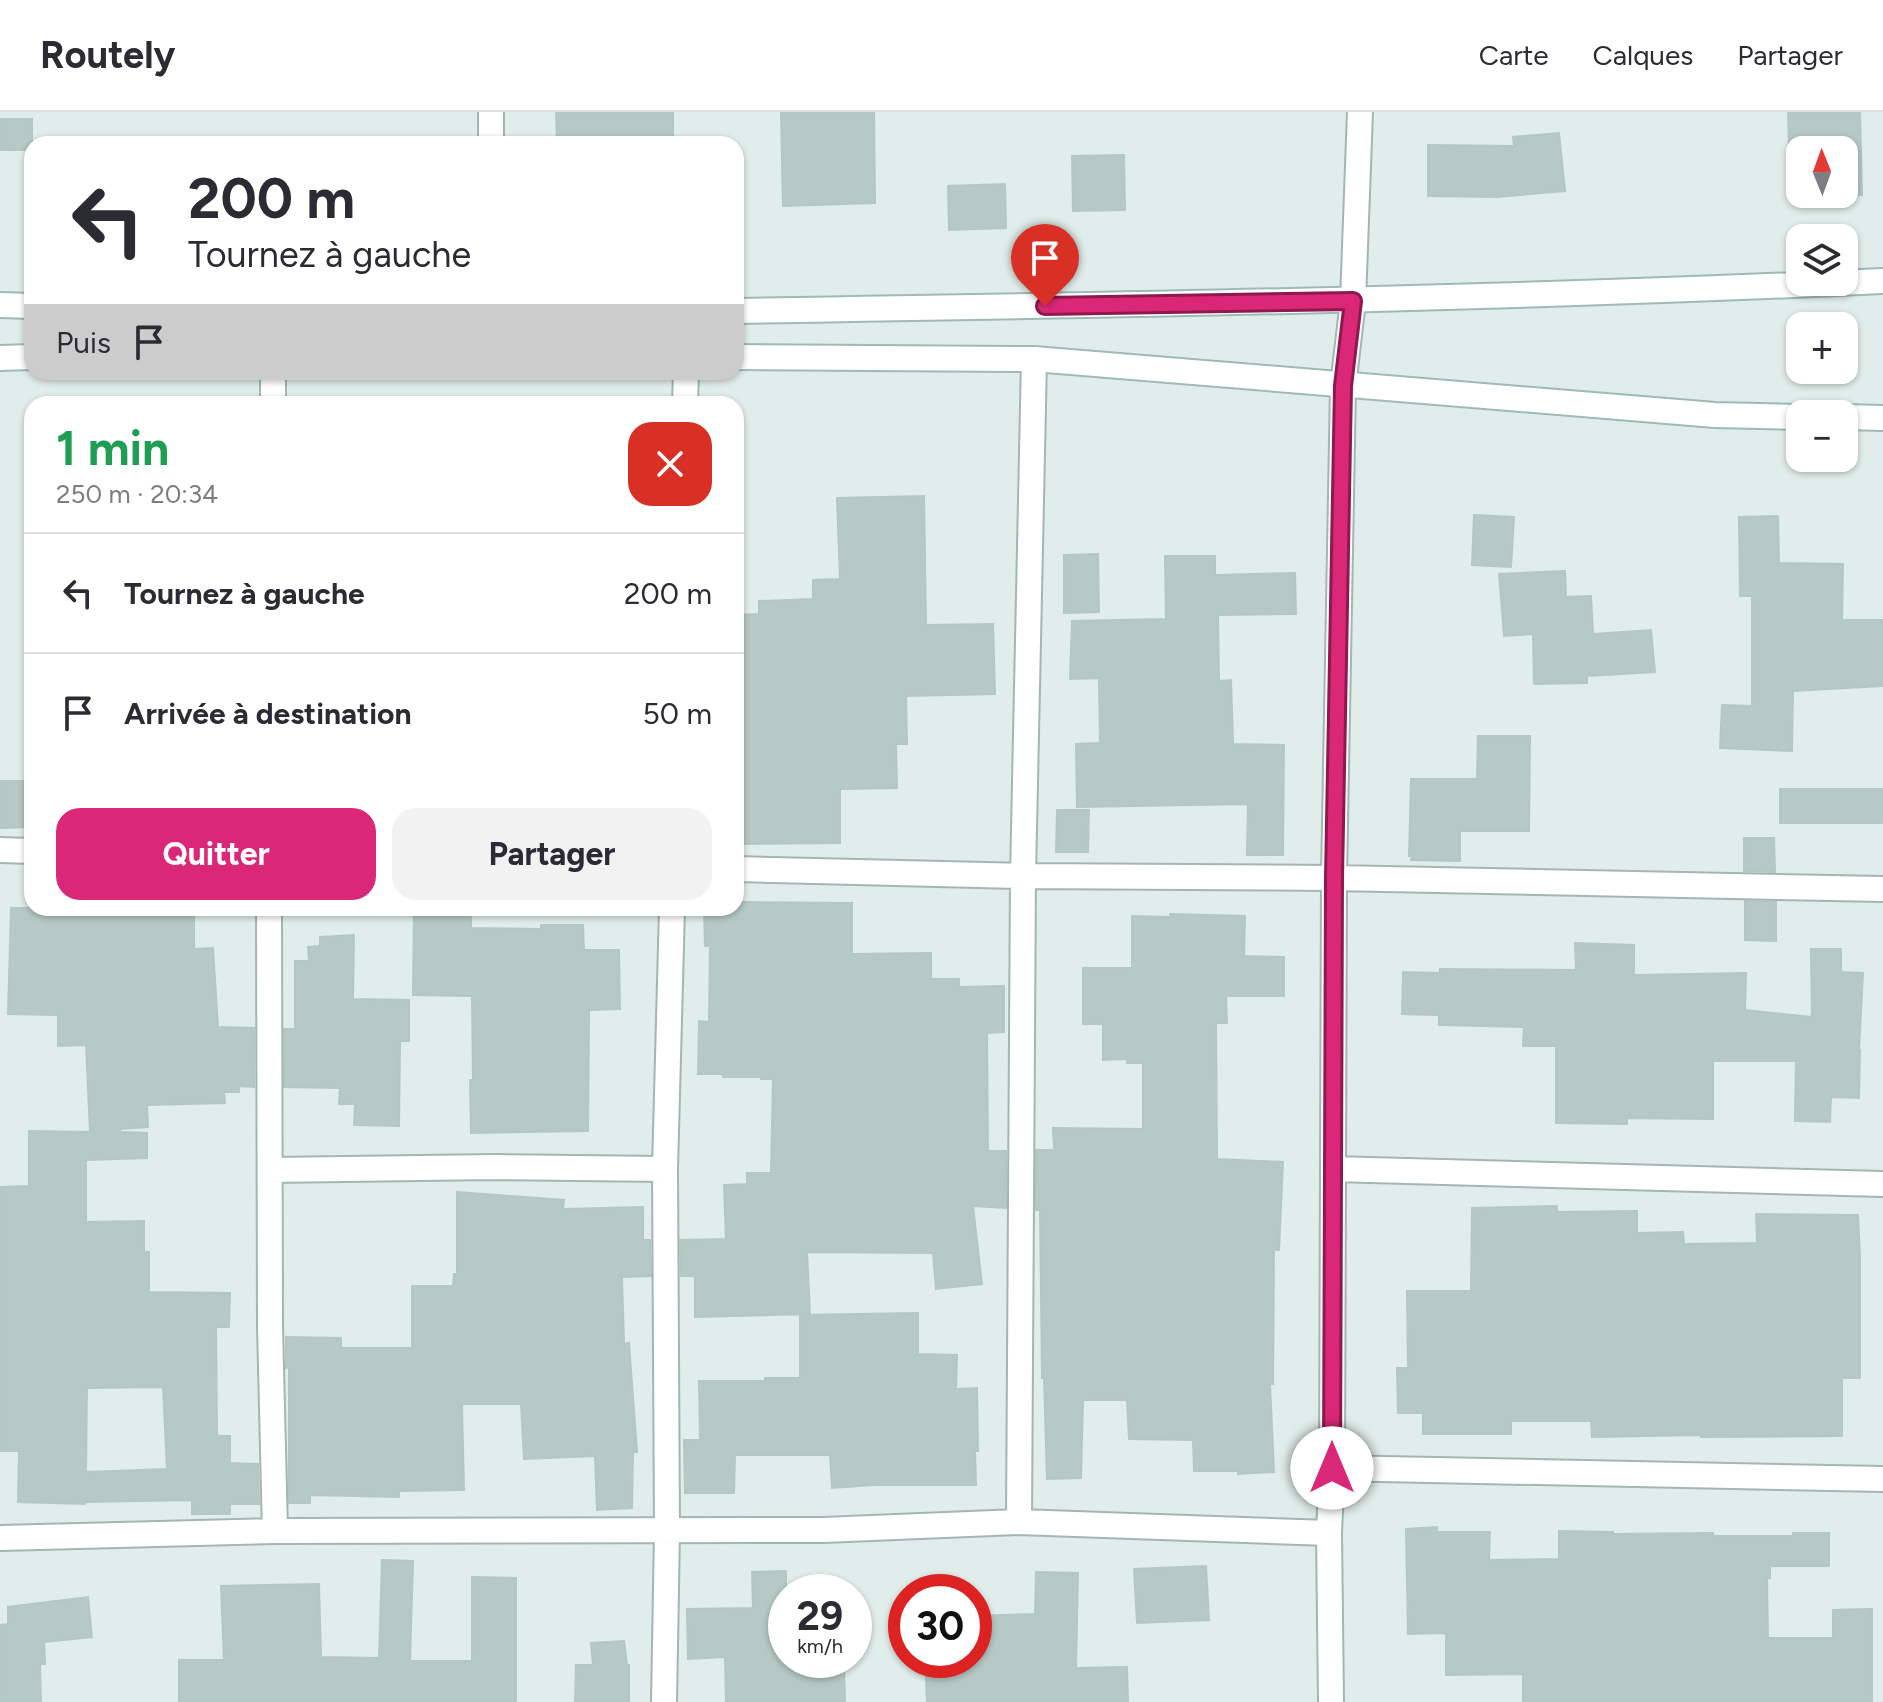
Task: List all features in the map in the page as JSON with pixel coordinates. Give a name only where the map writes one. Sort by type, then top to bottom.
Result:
[{"type":"street","points":[[491,112],[491,136]]},
{"type":"street","points":[[1331,1702],[1329,1533],[1332,1468],[1334,878],[1343,386],[1353,301],[1360,112]]},
{"type":"street","points":[[744,311],[1353,301],[1883,281]]},
{"type":"street","points":[[0,305],[24,306]]},
{"type":"street","points":[[0,358],[24,357]]},
{"type":"street","points":[[744,357],[1034,359],[1715,415],[1786,417]]},
{"type":"street","points":[[1019,1522],[1023,876],[1034,359]]},
{"type":"street","points":[[1858,417],[1883,418]]},
{"type":"street","points":[[0,850],[24,851]]},
{"type":"street","points":[[744,869],[1883,889]]},
{"type":"street","points":[[269,916],[270,1326],[275,1531]]},
{"type":"street","points":[[664,1702],[667,1532],[665,1169],[672,916]]},
{"type":"street","points":[[270,1170],[496,1167],[665,1169]]},
{"type":"street","points":[[1333,1169],[1883,1184]]},
{"type":"street","points":[[1332,1468],[1883,1479]]},
{"type":"street","points":[[0,1538],[275,1531],[823,1530],[1019,1522],[1329,1533]]},
{"type":"building","points":[[556,112],[673,112],[673,136],[557,136]]},
{"type":"building","points":[[781,112],[874,112],[875,203],[783,206]]},
{"type":"building","points":[[1788,112],[1860,112],[1862,195],[1858,195],[1858,136],[1789,136]]},
{"type":"building","points":[[0,119],[32,119],[32,136],[24,136],[24,150],[0,150]]},
{"type":"building","points":[[1559,133],[1565,191],[1497,197],[1428,196],[1428,145],[1514,146],[1513,137]]},
{"type":"building","points":[[1124,155],[1125,210],[1073,211],[1072,156]]},
{"type":"building","points":[[1005,184],[1006,228],[949,230],[948,186]]},
{"type":"building","points":[[924,496],[926,625],[993,624],[995,694],[906,696],[907,744],[896,744],[897,788],[840,789],[840,843],[744,844],[744,615],[759,614],[759,601],[813,599],[813,580],[840,579],[837,498]]},
{"type":"building","points":[[1474,515],[1514,517],[1511,567],[1472,565]]},
{"type":"building","points":[[1778,516],[1779,563],[1843,564],[1842,620],[1883,620],[1883,686],[1793,691],[1792,751],[1720,748],[1722,705],[1752,706],[1752,596],[1740,596],[1739,517]]},
{"type":"building","points":[[1098,554],[1099,612],[1064,613],[1064,555]]},
{"type":"building","points":[[1165,556],[1215,556],[1215,575],[1295,573],[1296,614],[1218,615],[1219,681],[1231,680],[1233,744],[1284,745],[1283,855],[1247,855],[1248,804],[1077,807],[1076,744],[1100,743],[1099,678],[1070,679],[1072,621],[1166,619]]},
{"type":"building","points":[[1565,571],[1566,597],[1591,596],[1593,634],[1651,630],[1655,672],[1587,676],[1587,683],[1534,684],[1533,634],[1504,636],[1499,574]]},
{"type":"building","points":[[1478,736],[1530,736],[1529,831],[1460,831],[1460,861],[1411,860],[1411,779],[1477,779]]},
{"type":"building","points":[[0,781],[24,781],[24,827],[0,828]]},
{"type":"building","points":[[1780,789],[1883,789],[1883,823],[1780,823]]},
{"type":"building","points":[[1057,810],[1089,810],[1088,852],[1056,852]]},
{"type":"building","points":[[1744,838],[1774,838],[1775,872],[1744,871]]},
{"type":"building","points":[[1745,901],[1776,902],[1776,941],[1745,940]]},
{"type":"building","points":[[744,902],[852,903],[852,954],[931,953],[931,979],[959,979],[959,987],[1004,986],[1004,1032],[987,1033],[988,1151],[1006,1151],[1006,1208],[973,1206],[982,1284],[936,1289],[933,1253],[807,1252],[810,1314],[695,1317],[695,1276],[681,1276],[680,1240],[726,1239],[724,1185],[747,1184],[747,1173],[771,1173],[773,1079],[698,1074],[699,1021],[709,1022],[710,946],[705,946],[704,916],[744,916]]},
{"type":"building","points":[[11,908],[24,908],[24,916],[194,916],[194,949],[213,948],[218,1027],[254,1028],[254,1087],[239,1086],[239,1092],[224,1092],[225,1103],[147,1105],[148,1127],[120,1129],[120,1132],[147,1133],[147,1158],[86,1160],[86,1222],[144,1221],[144,1252],[149,1252],[149,1292],[230,1293],[229,1327],[216,1327],[217,1436],[230,1436],[230,1463],[258,1464],[259,1504],[230,1504],[230,1514],[192,1514],[192,1500],[85,1504],[18,1502],[19,1451],[0,1451],[0,1187],[29,1186],[29,1131],[90,1132],[86,1045],[58,1046],[58,1015],[8,1014]],"holes":[[[163,1387],[167,1469],[86,1472],[87,1388]]]},
{"type":"building","points":[[1170,914],[1245,916],[1244,956],[1284,957],[1284,996],[1226,996],[1227,1023],[1216,1023],[1217,1159],[1283,1162],[1279,1250],[1274,1250],[1273,1384],[1270,1384],[1274,1472],[1238,1474],[1238,1471],[1194,1471],[1193,1440],[1129,1439],[1127,1400],[1083,1400],[1081,1478],[1047,1479],[1036,1150],[1054,1150],[1053,1128],[1143,1129],[1143,1063],[1127,1063],[1127,1059],[1103,1060],[1103,1024],[1083,1024],[1083,968],[1132,968],[1132,916],[1170,917]]},
{"type":"building","points":[[414,916],[471,916],[471,928],[541,929],[541,925],[583,925],[584,950],[619,950],[620,1009],[589,1010],[588,1131],[471,1133],[472,996],[413,995]]},
{"type":"building","points":[[354,935],[353,999],[409,1000],[409,1041],[400,1041],[399,1126],[354,1125],[355,1104],[339,1104],[340,1088],[284,1087],[284,1029],[295,1029],[295,961],[309,961],[308,947],[320,946],[320,937]]},
{"type":"building","points":[[1575,943],[1634,945],[1634,975],[1746,973],[1745,1010],[1812,1017],[1811,949],[1841,949],[1841,972],[1863,973],[1859,1098],[1831,1097],[1830,1122],[1795,1121],[1796,1061],[1713,1061],[1713,1119],[1627,1118],[1627,1124],[1556,1123],[1556,1046],[1523,1046],[1524,1027],[1439,1025],[1439,1015],[1402,1014],[1403,972],[1440,973],[1440,969],[1576,970]]},
{"type":"building","points":[[457,1192],[564,1200],[563,1209],[643,1207],[643,1240],[650,1240],[651,1276],[622,1277],[624,1344],[629,1343],[637,1452],[633,1452],[632,1508],[597,1510],[595,1456],[524,1459],[521,1404],[462,1404],[464,1490],[399,1491],[399,1497],[310,1495],[310,1503],[289,1503],[289,1367],[286,1368],[286,1337],[341,1338],[341,1348],[412,1348],[412,1286],[453,1286],[454,1274],[457,1274]]},
{"type":"building","points":[[1557,1206],[1557,1212],[1637,1211],[1637,1233],[1683,1232],[1684,1244],[1757,1243],[1756,1214],[1858,1215],[1860,1378],[1842,1378],[1842,1436],[1592,1437],[1591,1421],[1511,1421],[1511,1434],[1423,1434],[1423,1413],[1398,1413],[1397,1368],[1408,1368],[1407,1291],[1471,1291],[1472,1208]]},
{"type":"building","points":[[918,1313],[918,1354],[957,1355],[956,1389],[977,1388],[976,1485],[832,1488],[830,1455],[735,1455],[734,1493],[685,1493],[684,1440],[700,1440],[699,1381],[800,1378],[800,1315]]},
{"type":"building","points":[[1437,1527],[1437,1532],[1490,1532],[1489,1560],[1559,1559],[1559,1531],[1713,1533],[1713,1536],[1829,1533],[1829,1566],[1770,1566],[1770,1578],[1767,1578],[1768,1638],[1833,1638],[1833,1610],[1872,1609],[1872,1702],[1523,1702],[1523,1674],[1446,1675],[1446,1633],[1408,1634],[1406,1529]]},
{"type":"building","points":[[382,1560],[413,1561],[410,1661],[472,1661],[472,1577],[516,1578],[516,1702],[179,1702],[179,1660],[224,1660],[221,1586],[319,1584],[321,1657],[379,1658]]},
{"type":"building","points":[[1206,1566],[1209,1620],[1137,1623],[1134,1569]]},
{"type":"building","points":[[786,1571],[786,1574],[768,1574],[768,1678],[844,1678],[845,1702],[726,1702],[725,1657],[688,1659],[687,1609],[753,1608],[752,1572]]},
{"type":"building","points":[[1036,1572],[1078,1573],[1076,1668],[1127,1667],[1128,1702],[927,1702],[926,1678],[992,1678],[992,1615],[1035,1614]]},
{"type":"building","points":[[88,1597],[92,1637],[44,1642],[45,1664],[40,1664],[41,1702],[0,1702],[0,1625],[8,1624],[8,1607]]},
{"type":"building","points":[[624,1641],[629,1665],[629,1702],[575,1702],[576,1665],[593,1665],[591,1643]]},
{"type":"route","points":[[1045,306],[1353,301],[1343,386],[1334,878],[1332,1468]]}]
